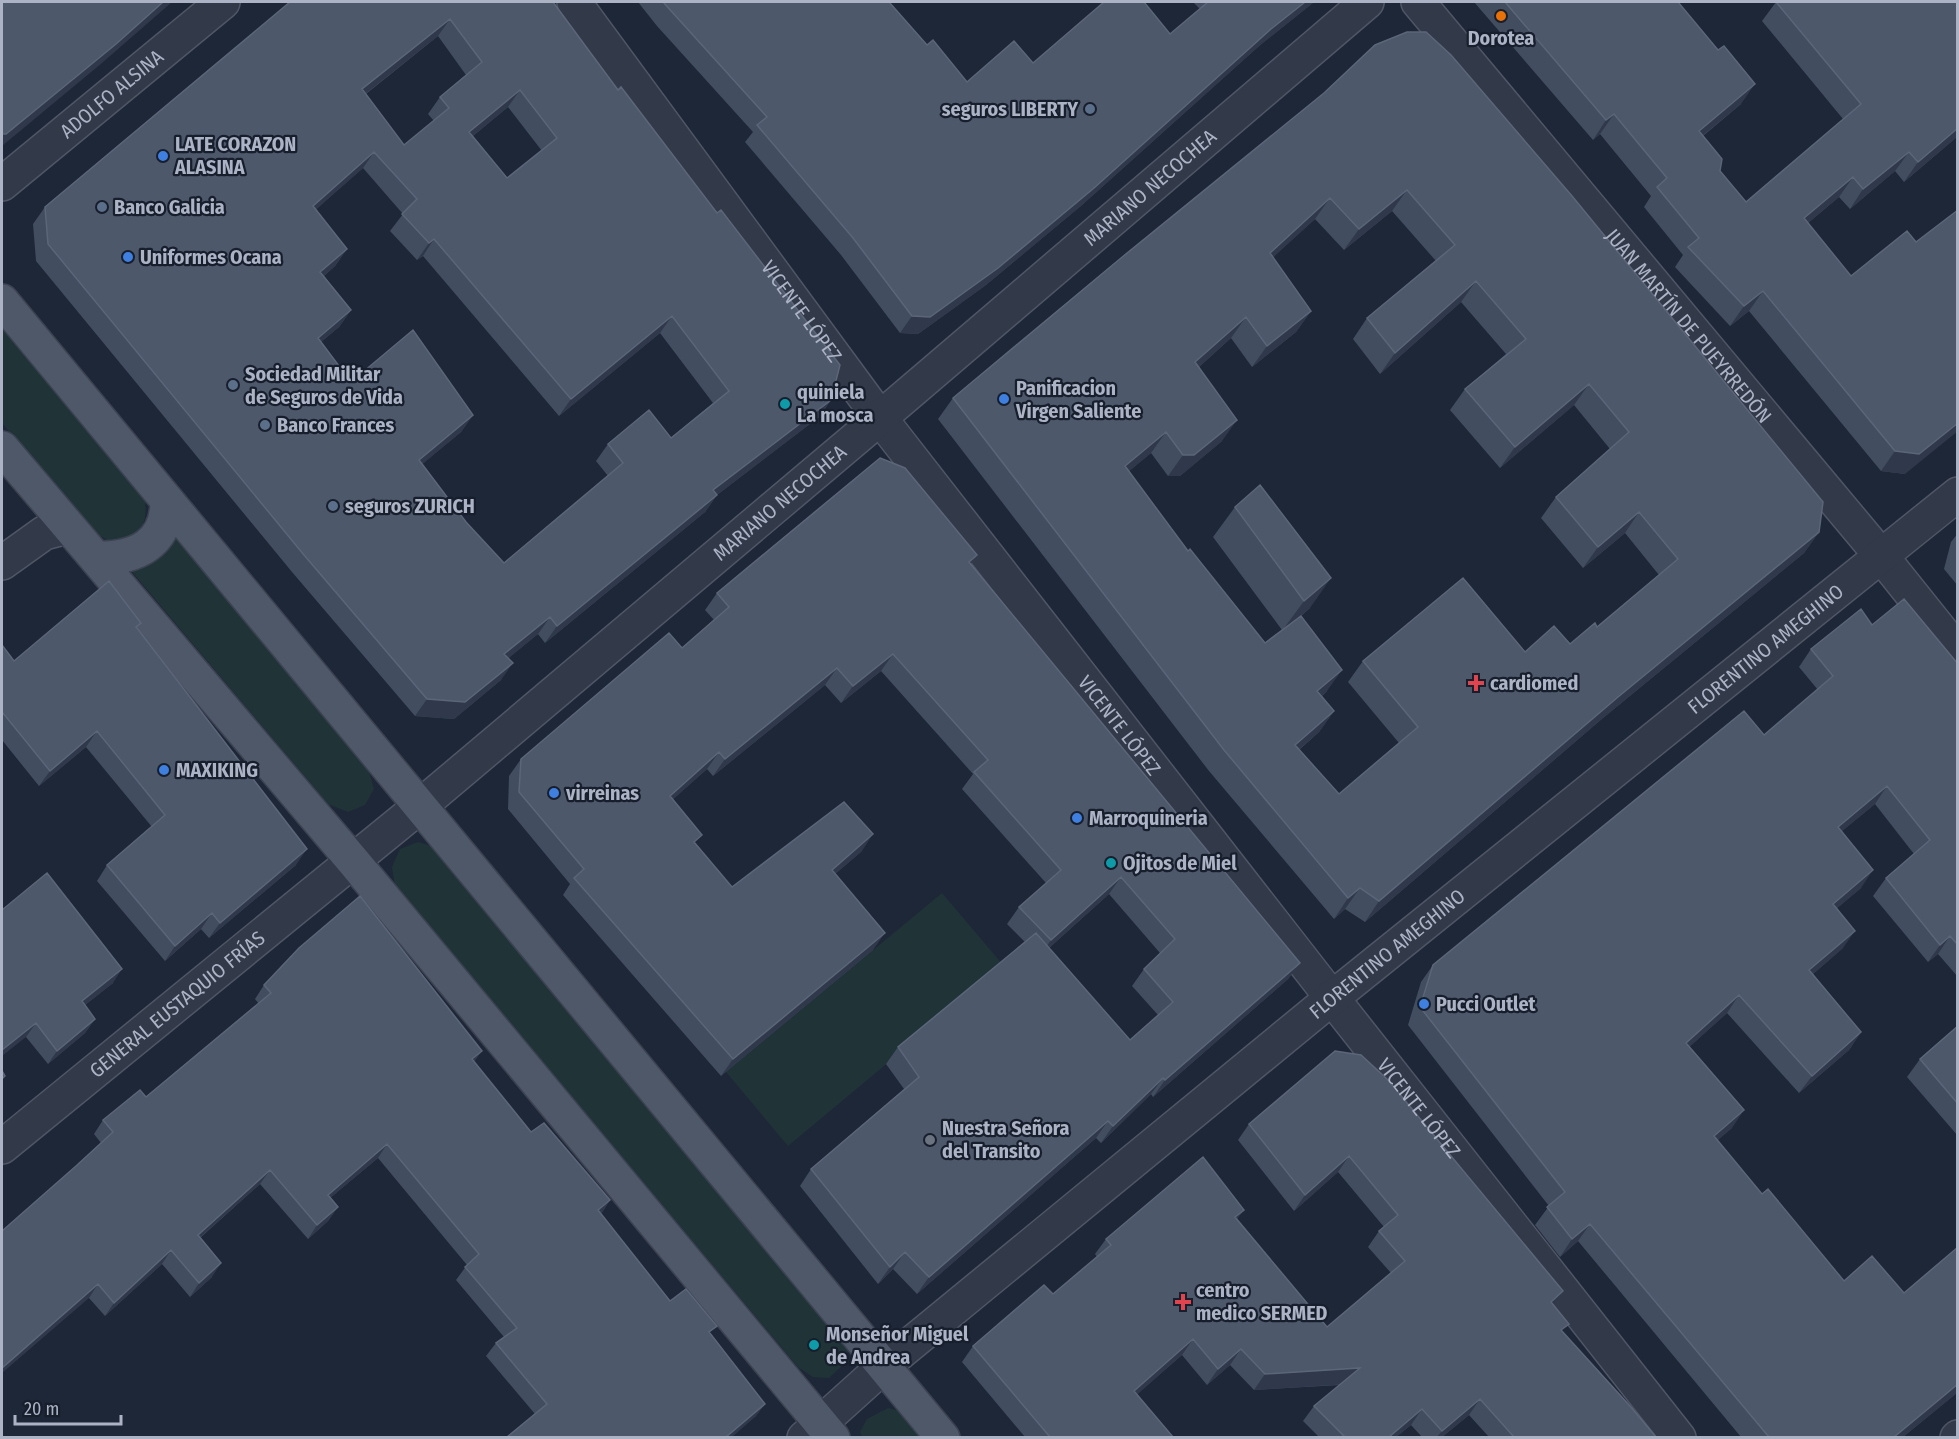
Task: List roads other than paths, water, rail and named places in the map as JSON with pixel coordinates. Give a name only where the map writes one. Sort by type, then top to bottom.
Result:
[{"type":"main road","points":[[2,301],[943,1437]]},
{"type":"main road","points":[[2,448],[353,861],[820,1433]]},
{"type":"main road","points":[[96,558],[129,555],[147,546],[164,525],[167,501]]},
{"type":"street","name":"ADOLFO ALSINA","points":[[2,184],[223,2]]},
{"type":"street","name":"VICENTE LÓPEZ","points":[[574,2],[880,418],[1332,998],[1679,1437]]},
{"type":"street","name":"MARIANO NECOCHEA","points":[[353,861],[880,418],[1367,2]]},
{"type":"street","name":"JUAN MARTÍN DE PUEYRREDÓN","points":[[1418,2],[1882,557],[1958,652]]},
{"type":"street","name":"FLORENTINO AMEGHINO","points":[[820,1433],[885,1365],[1332,998],[1958,494]]},
{"type":"street","points":[[2,563],[44,533],[67,527]]},
{"type":"street","name":"GENERAL EUSTAQUIO FRÍAS","points":[[2,1147],[353,861]]},
{"type":"place","name":"Dorotea","points":[[1501,16]]},
{"type":"place","name":"seguros LIBERTY","points":[[1090,109]]},
{"type":"place","name":"LATE CORAZON ALASINA","points":[[163,156]]},
{"type":"place","name":"Banco Galicia","points":[[102,207]]},
{"type":"place","name":"Uniformes Ocana","points":[[128,257]]},
{"type":"place","name":"Sociedad Militar de Seguros de Vida","points":[[233,385]]},
{"type":"place","name":"Panificacion Virgen Saliente","points":[[1004,399]]},
{"type":"place","name":"quiniela La mosca","points":[[785,404]]},
{"type":"place","name":"Banco Frances","points":[[265,425]]},
{"type":"place","name":"seguros ZURICH","points":[[333,506]]},
{"type":"place","name":"cardiomed","points":[[1476,683]]},
{"type":"place","name":"MAXIKING","points":[[164,770]]},
{"type":"place","name":"virreinas","points":[[554,793]]},
{"type":"place","name":"Marroquineria","points":[[1077,818]]},
{"type":"place","name":"Ojitos de Miel","points":[[1111,863]]},
{"type":"place","name":"Pucci Outlet","points":[[1424,1004]]},
{"type":"place","name":"Nuestra Señora del Transito","points":[[930,1140]]},
{"type":"place","name":"centro medico SERMED","points":[[1183,1302]]},
{"type":"place","name":"Monseñor Miguel de Andrea","points":[[814,1345]]}]
